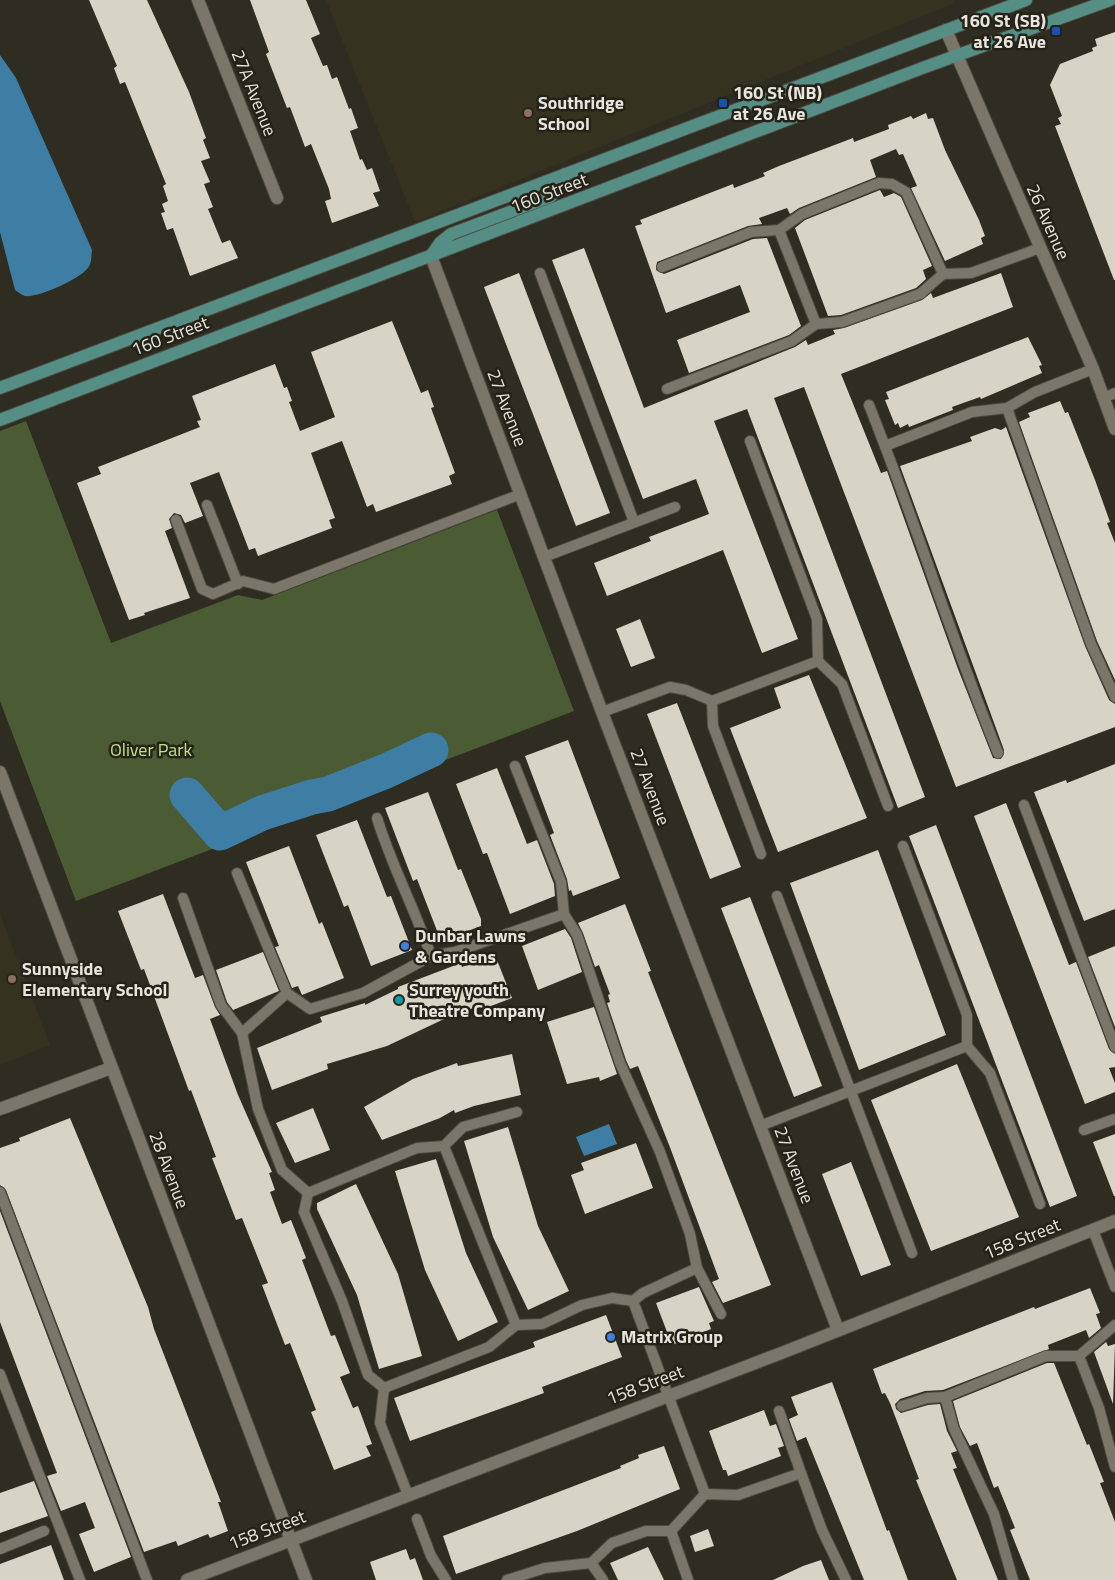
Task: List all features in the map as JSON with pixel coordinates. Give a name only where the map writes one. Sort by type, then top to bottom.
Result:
[{"type":"main road","name":"160 Street","points":[[0,388],[1026,0]]},
{"type":"main road","name":"160 Street","points":[[0,420],[957,56],[1110,0]]},
{"type":"main road","points":[[432,256],[440,243],[451,234],[550,197],[561,186],[565,174]]},
{"type":"street","name":"27A Avenue","points":[[198,0],[277,198]]},
{"type":"street","name":"26 Avenue","points":[[946,30],[1093,369],[1109,395],[1115,428]]},
{"type":"street","name":"27 Avenue","points":[[432,256],[602,712],[838,1330]]},
{"type":"street","name":"28 Avenue","points":[[0,772],[306,1580]]},
{"type":"street","points":[[0,1109],[111,1068]]},
{"type":"street","name":"158 Street","points":[[186,1580],[838,1330],[1115,1221]]},
{"type":"lane","points":[[662,267],[751,232],[780,230],[802,214],[879,183],[892,184],[906,192],[942,274]]},
{"type":"lane","points":[[780,230],[816,324]]},
{"type":"lane","points":[[667,389],[792,341],[816,324],[842,322],[920,294],[942,274],[971,273],[1040,248]]},
{"type":"lane","points":[[540,273],[634,522]]},
{"type":"lane","points":[[885,446],[972,412],[1007,408],[1035,392],[1093,369]]},
{"type":"lane","points":[[869,405],[966,676],[998,753]]},
{"type":"lane","points":[[1007,408],[1091,644],[1115,697]]},
{"type":"lane","points":[[750,441],[817,619],[818,660],[842,684],[888,806]]},
{"type":"lane","points":[[176,520],[202,589],[213,594],[243,581],[274,589],[521,494]]},
{"type":"lane","points":[[207,505],[238,584]]},
{"type":"lane","points":[[544,557],[675,507]]},
{"type":"lane","points":[[602,712],[670,687],[686,690],[712,701],[818,660]]},
{"type":"lane","points":[[712,701],[713,726],[761,854]]},
{"type":"lane","points":[[514,766],[561,882],[564,914],[577,935],[620,1063],[660,1152],[690,1234],[698,1268],[722,1314]]},
{"type":"lane","points":[[1024,805],[1115,1047]]},
{"type":"lane","points":[[377,818],[389,857],[421,928],[431,956]]},
{"type":"lane","points":[[903,846],[967,1015],[967,1046],[990,1073],[1040,1204]]},
{"type":"lane","points":[[238,873],[287,993],[310,1009],[363,992],[431,956],[455,952],[564,914]]},
{"type":"lane","points":[[777,896],[912,1252]]},
{"type":"lane","points":[[183,898],[221,1005],[242,1033],[258,1109],[282,1170],[308,1193]]},
{"type":"lane","points":[[242,1033],[287,993]]},
{"type":"lane","points":[[760,1126],[967,1046]]},
{"type":"lane","points":[[308,1193],[417,1148],[444,1146],[463,1127],[517,1112]]},
{"type":"lane","points":[[1084,1130],[1115,1119]]},
{"type":"lane","points":[[444,1146],[516,1325]]},
{"type":"lane","points":[[0,1192],[146,1580]]},
{"type":"lane","points":[[308,1193],[304,1212],[342,1301],[368,1375],[384,1388]]},
{"type":"lane","points":[[1093,1230],[1115,1287]]},
{"type":"lane","points":[[384,1388],[489,1347],[516,1325],[542,1324],[582,1305],[612,1298],[633,1301],[643,1293],[698,1268]]},
{"type":"lane","points":[[633,1301],[705,1494]]},
{"type":"lane","points":[[902,1406],[927,1398],[946,1397],[1046,1356],[1079,1356],[1115,1325]]},
{"type":"lane","points":[[1079,1356],[1099,1408],[1115,1467]]},
{"type":"lane","points":[[0,1374],[80,1580]]},
{"type":"lane","points":[[384,1388],[380,1423],[408,1495]]},
{"type":"lane","points":[[946,1397],[954,1429],[994,1514],[1013,1580]]},
{"type":"lane","points":[[779,1411],[822,1530],[846,1580]]},
{"type":"lane","points":[[705,1494],[738,1495],[801,1473]]},
{"type":"lane","points":[[507,1580],[544,1568],[592,1563],[612,1543],[646,1531],[672,1531],[705,1494]]},
{"type":"lane","points":[[417,1519],[431,1556],[446,1580]]},
{"type":"lane","points":[[0,1548],[44,1531]]},
{"type":"lane","points":[[672,1531],[688,1580]]},
{"type":"lane","points":[[592,1563],[604,1580]]},
{"type":"shaded area","name":"Southridge School","points":[[326,0],[953,0],[955,3],[415,222]]},
{"type":"shaded area","name":"Sunnyside Elementary School","points":[[0,914],[50,1045],[0,1065]]},
{"type":"green space","name":"Oliver Park","points":[[26,421],[111,643],[238,595],[262,600],[497,510],[574,711],[76,901],[0,701],[0,431]]},
{"type":"water","points":[[0,55],[16,78],[92,250],[90,265],[83,273],[58,287],[31,296],[25,296],[15,290],[0,232]]},
{"type":"water","points":[[609,1124],[617,1144],[584,1156],[576,1137]]},
{"type":"building","points":[[89,0],[147,0],[189,92],[206,138],[203,140],[210,158],[201,161],[210,182],[204,184],[213,207],[208,209],[222,243],[230,240],[238,258],[190,276],[173,228],[167,230],[161,213],[165,212],[162,204],[168,201],[163,186],[166,184],[125,82],[120,84],[114,68],[117,66]]},
{"type":"building","points":[[250,0],[306,0],[320,34],[311,38],[323,66],[327,65],[332,79],[337,77],[349,109],[351,108],[358,128],[350,131],[360,160],[362,159],[367,170],[372,168],[380,191],[373,193],[379,206],[332,223],[325,201],[331,199],[329,189],[311,144],[305,147],[290,107],[287,108],[266,54],[269,52]]},
{"type":"building","points":[[1115,32],[1114,280],[1055,126],[1061,124],[1058,118],[1062,116],[1050,85],[1060,64],[1093,51],[1092,48],[1097,46],[1095,39]]},
{"type":"building","points":[[926,113],[928,119],[933,118],[945,150],[979,220],[985,236],[981,238],[983,244],[945,261],[911,188],[917,186],[903,154],[899,155],[896,149],[870,160],[876,177],[799,208],[790,214],[787,208],[759,218],[762,224],[748,226],[657,262],[656,270],[664,274],[753,239],[767,238],[801,326],[789,335],[689,373],[677,340],[750,312],[740,285],[666,313],[635,226],[642,224],[640,220],[733,184],[734,188],[765,176],[763,173],[779,166],[853,138],[854,142],[889,129],[888,125],[911,116],[913,119]]},
{"type":"building","points":[[880,190],[884,197],[894,193],[901,197],[932,266],[923,270],[926,279],[916,288],[841,315],[828,316],[795,228],[805,220]]},
{"type":"building","points":[[584,248],[644,408],[795,347],[806,340],[808,345],[835,334],[833,330],[844,328],[922,300],[931,293],[933,298],[1001,273],[1013,307],[841,374],[881,473],[887,471],[958,669],[993,758],[1001,759],[1004,750],[900,466],[972,441],[970,437],[995,428],[1001,430],[1006,427],[1085,646],[1109,700],[1115,704],[1115,727],[956,787],[804,387],[774,398],[925,797],[898,808],[747,409],[714,421],[798,639],[762,653],[723,550],[607,596],[594,563],[651,541],[649,537],[709,514],[696,479],[643,499],[552,260]]},
{"type":"building","points":[[519,273],[610,513],[576,526],[484,287]]},
{"type":"building","points":[[392,321],[421,393],[428,390],[434,407],[431,408],[455,473],[449,476],[452,484],[376,512],[373,504],[367,507],[342,441],[311,453],[335,518],[329,520],[332,528],[258,556],[255,548],[249,550],[219,472],[190,483],[203,516],[185,523],[181,515],[174,513],[169,519],[172,528],[165,531],[190,598],[129,620],[77,483],[101,474],[98,467],[200,427],[197,421],[201,420],[192,396],[275,364],[284,388],[287,387],[292,401],[289,402],[300,431],[335,417],[311,352]]},
{"type":"building","points":[[1028,337],[1042,365],[1039,366],[1042,373],[981,399],[980,397],[952,407],[953,410],[909,427],[908,424],[900,428],[898,423],[895,425],[885,400],[889,399],[886,392]]},
{"type":"building","points":[[1060,401],[1065,413],[1068,412],[1095,480],[1110,522],[1107,523],[1115,543],[1115,680],[1097,641],[1019,422],[1030,417],[1028,413]]},
{"type":"building","points":[[640,619],[655,658],[631,667],[616,629]]},
{"type":"building","points":[[809,675],[867,818],[778,852],[730,728],[781,708],[774,688]]},
{"type":"building","points":[[677,703],[741,867],[710,879],[647,714]]},
{"type":"building","points":[[568,740],[620,878],[573,896],[571,890],[569,891],[567,879],[550,835],[554,833],[525,756]]},
{"type":"building","points":[[1115,764],[1115,909],[1084,921],[1034,792],[1066,780],[1067,783]]},
{"type":"building","points":[[497,768],[527,844],[537,840],[554,884],[555,896],[510,914],[487,853],[483,854],[456,784]]},
{"type":"building","points":[[428,792],[458,870],[461,869],[481,919],[481,926],[441,941],[417,879],[413,881],[385,808]]},
{"type":"building","points":[[1006,803],[1069,965],[1076,962],[1109,1049],[1115,1054],[1115,1067],[1109,1068],[1115,1083],[1115,1092],[1085,1104],[974,816]]},
{"type":"building","points":[[357,820],[387,897],[391,896],[412,950],[371,966],[348,905],[344,907],[316,835]]},
{"type":"building","points":[[936,825],[1077,1196],[1050,1207],[909,836]]},
{"type":"building","points":[[289,846],[319,924],[322,922],[344,978],[302,995],[298,986],[292,988],[275,947],[279,946],[246,862]]},
{"type":"building","points":[[878,850],[946,1035],[859,1070],[790,883]]},
{"type":"building","points":[[163,894],[195,978],[203,975],[220,1015],[210,1019],[238,1095],[272,1172],[269,1173],[275,1190],[270,1192],[282,1224],[291,1220],[306,1258],[302,1260],[331,1336],[335,1335],[350,1373],[340,1377],[353,1408],[358,1406],[372,1444],[366,1446],[371,1456],[334,1470],[311,1412],[316,1410],[290,1343],[285,1345],[262,1285],[268,1283],[242,1218],[236,1220],[212,1158],[216,1157],[191,1090],[189,1091],[144,969],[141,970],[118,911]]},
{"type":"building","points":[[750,897],[822,1086],[794,1097],[721,908]]},
{"type":"building","points":[[625,904],[651,971],[648,972],[771,1285],[723,1303],[712,1282],[719,1279],[671,1150],[638,1066],[630,1069],[626,1060],[607,1003],[610,1002],[608,995],[610,994],[599,965],[595,967],[578,923]]},
{"type":"building","points":[[565,929],[571,938],[582,972],[538,990],[522,946]]},
{"type":"building","points":[[1115,946],[1115,1027],[1088,957]]},
{"type":"building","points":[[263,952],[279,991],[233,1010],[227,1002],[216,970]]},
{"type":"building","points":[[495,955],[512,998],[483,1009],[481,1005],[442,1020],[387,1046],[327,1064],[328,1069],[272,1090],[257,1048],[322,1022],[320,1017],[365,1003],[365,1005],[398,989],[398,987],[461,963],[462,967]]},
{"type":"building","points":[[594,1007],[617,1074],[600,1081],[599,1077],[567,1084],[547,1022]]},
{"type":"building","points":[[512,1054],[521,1095],[474,1106],[455,1113],[454,1110],[440,1118],[382,1140],[364,1107],[413,1079],[457,1063],[458,1066]]},
{"type":"building","points":[[957,1064],[1019,1217],[931,1251],[871,1100]]},
{"type":"building","points":[[313,1108],[330,1150],[295,1163],[276,1123]]},
{"type":"building","points":[[70,1118],[148,1307],[154,1329],[221,1502],[218,1502],[228,1531],[210,1538],[208,1534],[178,1546],[176,1541],[144,1552],[6,1190],[0,1185],[0,1148],[20,1141],[19,1138]]},
{"type":"building","points":[[508,1127],[538,1226],[569,1291],[528,1310],[493,1237],[464,1141]]},
{"type":"building","points":[[1115,1134],[1115,1196],[1114,1196],[1093,1142]]},
{"type":"building","points":[[636,1143],[653,1188],[585,1214],[571,1175],[584,1170],[581,1163]]},
{"type":"building","points":[[436,1159],[466,1253],[498,1322],[458,1341],[425,1270],[395,1171]]},
{"type":"building","points":[[851,1162],[891,1265],[861,1276],[822,1174]]},
{"type":"building","points":[[356,1184],[398,1274],[422,1356],[379,1369],[357,1295],[317,1209],[317,1203]]},
{"type":"building","points":[[0,1211],[131,1557],[94,1572],[79,1534],[95,1528],[85,1502],[61,1511],[47,1476],[57,1473],[0,1322]]},
{"type":"building","points":[[699,1287],[714,1321],[709,1323],[711,1329],[672,1345],[656,1303]]},
{"type":"building","points":[[1090,1288],[1100,1313],[1096,1314],[1101,1328],[1089,1338],[1086,1330],[1048,1345],[1049,1349],[943,1390],[925,1391],[900,1399],[895,1404],[896,1409],[901,1413],[928,1405],[940,1404],[947,1431],[957,1451],[951,1453],[957,1468],[953,1469],[998,1580],[957,1580],[916,1480],[919,1479],[890,1403],[885,1393],[882,1394],[873,1369],[1034,1307],[1035,1309]]},
{"type":"building","points":[[606,1315],[622,1357],[542,1387],[544,1393],[410,1441],[394,1398],[535,1347],[533,1342]]},
{"type":"building","points":[[1106,1342],[1108,1346],[1115,1344],[1113,1404],[1094,1352]]},
{"type":"building","points":[[1047,1363],[1054,1363],[1104,1482],[1100,1483],[1115,1522],[1115,1580],[1030,1580],[1010,1530],[1015,1528],[998,1486],[994,1488],[977,1443],[970,1446],[960,1427],[953,1401]]},
{"type":"building","points":[[832,1382],[887,1531],[889,1530],[908,1580],[864,1580],[806,1437],[797,1441],[789,1419],[798,1415],[791,1397]]},
{"type":"building","points":[[764,1410],[770,1426],[776,1424],[784,1446],[778,1448],[781,1456],[728,1476],[726,1470],[723,1470],[709,1431]]},
{"type":"building","points":[[664,1446],[680,1489],[577,1531],[456,1574],[443,1536],[621,1468],[620,1466],[639,1458],[638,1455]]},
{"type":"building","points":[[34,1481],[48,1516],[0,1533],[0,1493]]},
{"type":"building","points":[[708,1529],[714,1546],[695,1552],[690,1536]]},
{"type":"building","points":[[51,1545],[64,1580],[0,1580],[0,1564]]},
{"type":"building","points":[[648,1547],[664,1580],[618,1580],[610,1563]]},
{"type":"building","points":[[406,1549],[410,1560],[415,1558],[423,1580],[376,1580],[370,1562]]},
{"type":"building","points":[[821,1560],[829,1580],[773,1580],[803,1566]]},
{"type":"waterway","points":[[187,795],[220,833],[262,813],[312,797],[328,794],[386,771],[431,750]]},
{"type":"place","name":"160 St (SB) at 26 Ave","points":[[1056,31]]},
{"type":"place","name":"160 St (NB) at 26 Ave","points":[[723,103]]},
{"type":"place","name":"Southridge School","points":[[528,113]]},
{"type":"place","name":"Dunbar Lawns & Gardens","points":[[405,946]]},
{"type":"place","name":"Sunnyside Elementary School","points":[[12,979]]},
{"type":"place","name":"Surrey youth Theatre Company","points":[[399,1000]]},
{"type":"place","name":"Matrix Group","points":[[611,1337]]}]
